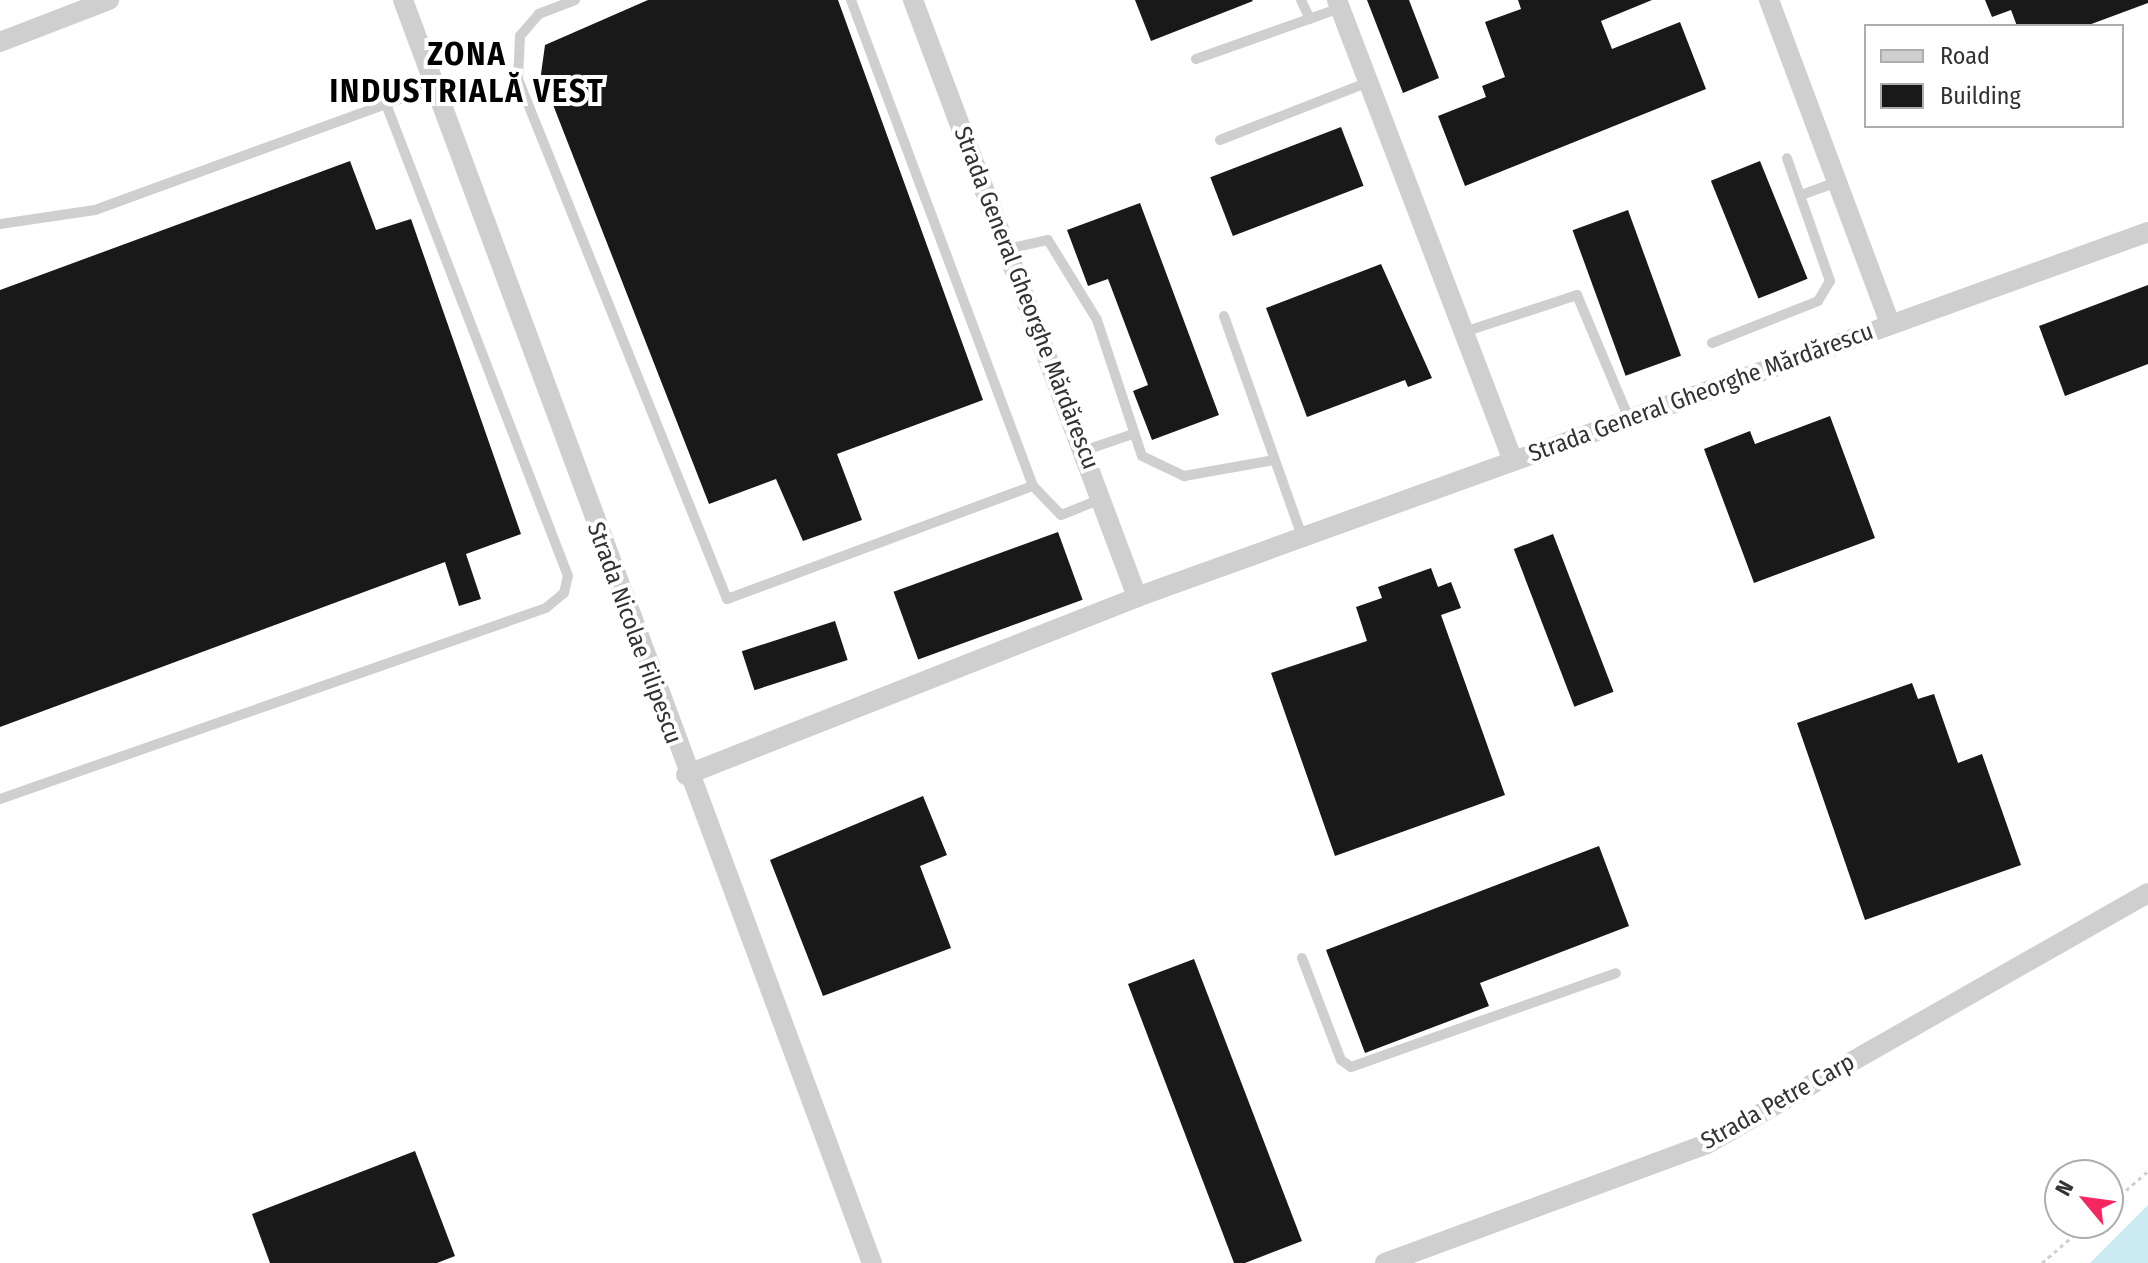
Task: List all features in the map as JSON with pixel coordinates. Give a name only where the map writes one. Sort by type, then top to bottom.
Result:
[{"type":"street","points":[[0,42],[109,0]]},
{"type":"street","name":"Strada Nicolae Filipescu","points":[[403,0],[686,775],[872,1263]]},
{"type":"street","name":"Strada General Gheorghe Mărdărescu","points":[[913,0],[1137,597]]},
{"type":"street","name":"Strada General Gheorghe Mărdărescu","points":[[1769,0],[1890,324]]},
{"type":"street","name":"Strada General Gheorghe Mărdărescu","points":[[1339,4],[1513,461]]},
{"type":"street","name":"Strada General Gheorghe Mărdărescu","points":[[686,775],[1137,597],[2148,232]]},
{"type":"street","name":"Strada Petre Carp","points":[[1385,1263],[1707,1144],[2148,893]]},
{"type":"lane","points":[[575,0],[539,14],[520,36],[518,79],[727,599],[1033,486]]},
{"type":"lane","points":[[851,0],[1033,486],[1061,515],[1101,498]]},
{"type":"lane","points":[[1301,0],[1310,19]]},
{"type":"lane","points":[[1196,59],[1310,19],[1339,4]]},
{"type":"lane","points":[[1220,140],[1369,82]]},
{"type":"lane","points":[[0,224],[95,210],[433,87]]},
{"type":"lane","points":[[0,799],[546,608],[564,593],[568,576],[386,104]]},
{"type":"lane","points":[[1712,343],[1826,292],[1825,252],[1787,158]]},
{"type":"lane","points":[[1804,194],[1837,182]]},
{"type":"lane","points":[[1008,249],[1048,240],[1097,320],[1130,435],[1142,456],[1184,476],[1274,460]]},
{"type":"lane","points":[[1464,332],[1577,295],[1629,419]]},
{"type":"lane","points":[[1224,316],[1303,539]]},
{"type":"lane","points":[[1083,451],[1130,435]]},
{"type":"lane","points":[[1302,958],[1341,1060],[1351,1067],[1616,973]]},
{"type":"path","points":[[2124,1192],[2148,1171]]},
{"type":"path","points":[[2042,1263],[2070,1239]]},
{"type":"water","points":[[2148,1205],[2148,1263],[2090,1263],[2114,1239],[2124,1239],[2124,1229]]},
{"type":"building","points":[[648,0],[838,0],[983,400],[837,454],[862,520],[803,541],[776,479],[709,504],[541,74],[545,45]]},
{"type":"building","points":[[1135,0],[1252,0],[1253,1],[1151,41]]},
{"type":"building","points":[[1367,0],[1409,0],[1439,78],[1403,93]]},
{"type":"building","points":[[1518,0],[1652,0],[1601,21],[1612,49],[1680,22],[1706,89],[1465,186],[1438,116],[1486,97],[1482,86],[1505,77],[1485,22],[1521,9]]},
{"type":"building","points":[[1985,0],[2148,0],[2148,3],[2091,24],[2016,24],[2011,10],[1992,17]]},
{"type":"building","points":[[1341,127],[1364,186],[1233,236],[1210,177]]},
{"type":"building","points":[[350,161],[376,230],[411,219],[521,534],[466,554],[481,599],[459,606],[445,562],[0,727],[0,290]]},
{"type":"building","points":[[1760,161],[1808,279],[1758,299],[1711,181]]},
{"type":"building","points":[[1140,203],[1219,415],[1152,440],[1133,391],[1148,385],[1108,279],[1088,286],[1067,230]]},
{"type":"building","points":[[1628,210],[1681,356],[1626,376],[1573,230]]},
{"type":"building","points":[[1381,264],[1432,378],[1408,387],[1405,380],[1307,417],[1266,308]]},
{"type":"building","points":[[2148,285],[2148,364],[2065,396],[2039,326]]},
{"type":"building","points":[[1830,416],[1875,538],[1754,583],[1704,449],[1750,431],[1755,444]]},
{"type":"building","points":[[1058,532],[1083,600],[918,660],[894,592]]},
{"type":"building","points":[[1553,534],[1614,692],[1574,707],[1514,549]]},
{"type":"building","points":[[1431,568],[1438,587],[1451,582],[1461,608],[1441,615],[1505,795],[1335,856],[1271,673],[1367,641],[1356,607],[1382,598],[1378,587]]},
{"type":"building","points":[[835,621],[848,660],[754,690],[742,651]]},
{"type":"building","points":[[1912,683],[1918,699],[1934,694],[1958,763],[1982,754],[2021,865],[1865,920],[1797,723]]},
{"type":"building","points":[[923,796],[947,855],[920,866],[951,948],[823,996],[770,860]]},
{"type":"building","points":[[1599,846],[1629,926],[1480,983],[1489,1006],[1365,1053],[1326,950]]},
{"type":"building","points":[[1194,959],[1302,1241],[1245,1263],[1234,1263],[1128,984]]},
{"type":"building","points":[[415,1151],[455,1256],[437,1263],[270,1263],[252,1214]]},
{"type":"district","name":"ZONA INDUSTRIALĂ VEST","points":[[467,74]]}]
